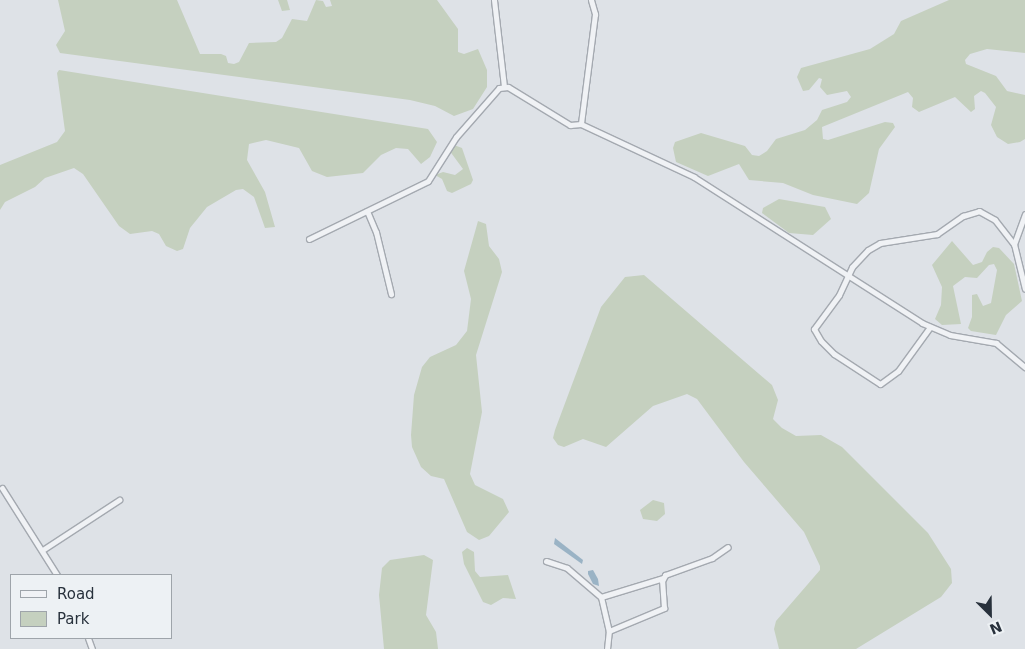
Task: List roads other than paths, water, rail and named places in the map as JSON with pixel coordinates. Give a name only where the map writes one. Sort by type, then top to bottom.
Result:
[{"type":"street","points":[[494,0],[504,86]]},
{"type":"street","points":[[581,124],[595,14],[591,0]]},
{"type":"street","points":[[504,86],[570,125],[581,124],[694,177],[930,328],[950,335],[996,342],[1025,366]]},
{"type":"street","points":[[309,239],[428,181],[456,136],[484,103],[504,86]]},
{"type":"street","points":[[367,211],[376,232],[391,294]]},
{"type":"street","points":[[930,328],[898,371],[884,384],[849,366],[821,341],[814,329],[839,295],[847,275],[873,246],[887,241],[937,234],[972,212],[979,211],[995,220],[1014,244],[1025,289]]},
{"type":"street","points":[[1014,244],[1025,214]]},
{"type":"street","points":[[2,488],[32,538],[44,549],[57,574]]},
{"type":"street","points":[[44,549],[118,500]]},
{"type":"street","points":[[601,598],[662,578],[712,558],[728,547]]},
{"type":"street","points":[[546,561],[567,568],[601,598],[609,631],[607,649]]},
{"type":"street","points":[[609,631],[664,608],[662,578]]},
{"type":"water","points":[[555,538],[583,560],[582,564],[554,544]]},
{"type":"water","points":[[593,570],[598,579],[599,586],[593,584],[588,574],[588,571]]}]
